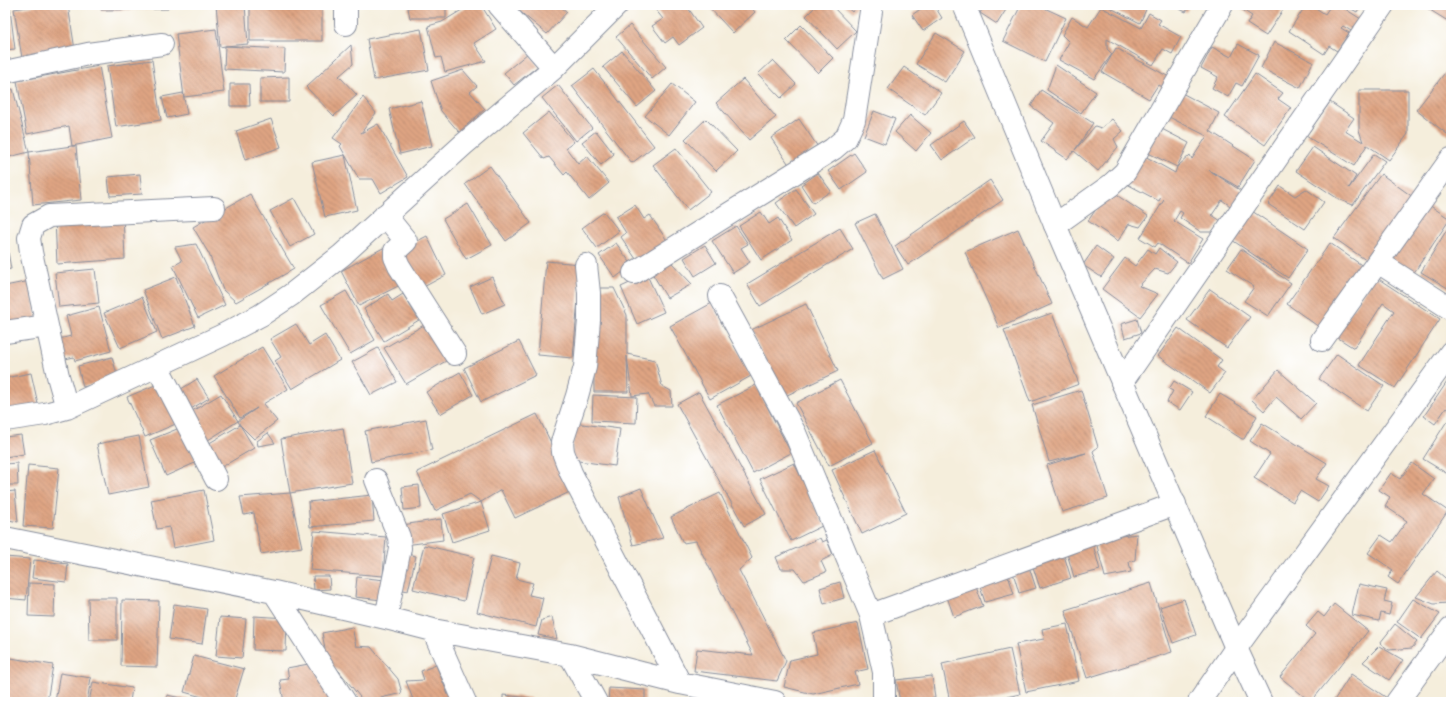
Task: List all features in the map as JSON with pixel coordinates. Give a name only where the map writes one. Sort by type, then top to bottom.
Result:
[{"type":"street","points":[[500,5],[554,68]]},
{"type":"street","points":[[5,420],[45,414],[67,408],[229,332],[292,295],[342,255],[462,145],[554,68],[617,5]]},
{"type":"street","points":[[634,274],[833,149],[846,138],[854,120],[872,5]]},
{"type":"street","points":[[964,5],[1055,225],[1236,648],[1261,702]]},
{"type":"street","points":[[1055,225],[1111,185],[1125,172],[1222,5]]},
{"type":"street","points":[[1122,382],[1383,5]]},
{"type":"street","points":[[5,72],[88,54],[162,44]]},
{"type":"street","points":[[1322,340],[1451,159]]},
{"type":"street","points":[[67,408],[58,376],[30,245],[33,225],[50,216],[214,208]]},
{"type":"street","points":[[385,216],[406,241],[395,251],[395,257],[455,354]]},
{"type":"street","points":[[1378,262],[1451,309]]},
{"type":"street","points":[[586,265],[589,293],[589,320],[585,367],[562,442],[563,452],[570,473],[680,683]]},
{"type":"street","points":[[720,296],[795,433],[871,615],[884,672],[884,702]]},
{"type":"street","points":[[5,332],[47,326]]},
{"type":"street","points":[[1199,702],[1236,648],[1451,352]]},
{"type":"street","points":[[157,366],[216,479]]},
{"type":"street","points":[[376,480],[399,537],[400,548],[386,618]]},
{"type":"street","points":[[871,615],[1175,504]]},
{"type":"street","points":[[5,538],[274,592],[433,630],[570,655],[680,683],[774,702]]},
{"type":"street","points":[[274,592],[345,702]]},
{"type":"street","points":[[1397,702],[1451,628]]},
{"type":"street","points":[[433,630],[465,702]]},
{"type":"street","points":[[570,655],[596,702]]},
{"type":"building","points":[[41,5],[68,5],[75,50],[22,58],[14,9]]},
{"type":"building","points":[[101,5],[168,5],[168,9],[101,10]]},
{"type":"building","points":[[216,5],[245,5],[248,44],[220,47]]},
{"type":"building","points":[[250,5],[322,5],[322,41],[250,41]]},
{"type":"building","points":[[418,5],[446,5],[446,18],[410,18],[408,8]]},
{"type":"building","points":[[470,5],[481,5],[496,29],[474,43],[486,61],[445,72],[441,57],[436,58],[428,26],[442,22]]},
{"type":"building","points":[[512,5],[559,5],[567,12],[547,34]]},
{"type":"building","points":[[662,5],[686,5],[702,28],[679,45],[673,37],[665,43],[652,26],[663,19],[655,9]]},
{"type":"building","points":[[707,5],[749,5],[755,12],[733,33]]},
{"type":"building","points":[[817,5],[831,5],[856,31],[837,49],[806,16]]},
{"type":"building","points":[[844,5],[858,5],[852,12]]},
{"type":"building","points":[[926,5],[934,5],[942,18],[923,31],[912,15]]},
{"type":"building","points":[[985,5],[1009,5],[997,24],[980,13]]},
{"type":"building","points":[[1021,5],[1038,5],[1066,18],[1045,62],[1003,41]]},
{"type":"building","points":[[1105,5],[1148,5],[1140,23]]},
{"type":"building","points":[[1171,5],[1190,5],[1186,12]]},
{"type":"building","points":[[1239,5],[1286,5],[1266,36],[1247,24],[1252,16],[1238,7]]},
{"type":"building","points":[[1306,5],[1311,5],[1325,14],[1331,5],[1339,5],[1364,21],[1356,34],[1343,26],[1341,28],[1349,33],[1337,51],[1329,46],[1324,54],[1289,31]]},
{"type":"building","points":[[1344,5],[1361,5],[1357,12]]},
{"type":"building","points":[[1422,5],[1451,5],[1451,23]]},
{"type":"building","points":[[1101,7],[1141,28],[1149,13],[1161,20],[1158,24],[1181,37],[1172,54],[1163,49],[1153,65],[1107,39],[1107,49],[1112,54],[1094,79],[1059,60],[1069,42],[1062,35],[1072,17],[1088,27]]},
{"type":"building","points":[[10,9],[15,49],[5,50],[5,10]]},
{"type":"building","points":[[630,25],[666,67],[652,79],[616,37]]},
{"type":"building","points":[[801,25],[833,58],[818,73],[786,40]]},
{"type":"building","points":[[216,29],[224,92],[184,97],[176,34]]},
{"type":"building","points":[[421,29],[429,70],[374,80],[367,39]]},
{"type":"building","points":[[936,33],[965,51],[945,82],[916,64]]},
{"type":"building","points":[[1274,42],[1313,62],[1300,88],[1261,68]]},
{"type":"building","points":[[1238,44],[1259,55],[1242,86],[1236,83],[1228,97],[1212,88],[1218,77],[1201,68],[1212,47],[1231,57]]},
{"type":"building","points":[[351,45],[353,64],[339,76],[357,95],[334,116],[306,87]]},
{"type":"building","points":[[225,46],[285,49],[284,72],[224,69]]},
{"type":"building","points":[[1116,48],[1169,77],[1166,90],[1158,85],[1149,99],[1102,72]]},
{"type":"building","points":[[622,51],[656,91],[637,107],[603,67]]},
{"type":"building","points":[[528,53],[538,66],[514,85],[504,73]]},
{"type":"building","points":[[152,60],[161,120],[116,127],[107,66]]},
{"type":"building","points":[[773,60],[796,84],[781,98],[758,74]]},
{"type":"building","points":[[1056,65],[1096,92],[1081,113],[1047,90]]},
{"type":"building","points":[[1451,65],[1451,137],[1416,110]]},
{"type":"building","points":[[99,66],[112,138],[72,146],[69,126],[27,134],[17,81]]},
{"type":"building","points":[[904,67],[941,93],[925,115],[888,89]]},
{"type":"building","points":[[594,69],[654,146],[632,163],[572,86]]},
{"type":"building","points":[[463,70],[477,86],[470,92],[485,109],[459,132],[441,111],[431,81]]},
{"type":"building","points":[[1255,74],[1283,93],[1278,99],[1291,108],[1265,145],[1225,117]]},
{"type":"building","points":[[289,77],[289,102],[260,102],[260,78]]},
{"type":"building","points":[[743,79],[776,117],[749,140],[716,103]]},
{"type":"building","points":[[230,84],[249,84],[250,106],[230,106]]},
{"type":"building","points":[[672,84],[695,102],[669,135],[645,116]]},
{"type":"building","points":[[558,85],[592,128],[576,141],[542,98]]},
{"type":"building","points":[[13,89],[29,152],[5,158],[5,91]]},
{"type":"building","points":[[1041,90],[1093,123],[1075,150],[1095,126],[1101,128],[1112,119],[1123,131],[1114,139],[1118,147],[1098,171],[1074,151],[1067,159],[1041,141],[1054,123],[1031,106]]},
{"type":"building","points":[[1359,90],[1408,90],[1408,134],[1389,160],[1367,145],[1354,166],[1306,136],[1330,102],[1354,118],[1345,131],[1363,142],[1359,130]]},
{"type":"building","points":[[1180,92],[1219,113],[1210,131],[1255,160],[1238,187],[1209,170],[1243,192],[1233,208],[1222,200],[1212,215],[1221,221],[1213,232],[1201,232],[1180,218],[1183,213],[1180,211],[1174,221],[1203,239],[1188,263],[1158,243],[1155,247],[1140,238],[1164,200],[1161,197],[1159,201],[1127,184],[1143,155],[1175,173],[1177,167],[1190,155],[1192,159],[1207,136],[1167,116]]},
{"type":"building","points":[[183,93],[187,114],[167,118],[162,97]]},
{"type":"building","points":[[363,97],[376,113],[361,133],[378,124],[408,177],[381,193],[373,179],[359,179],[340,146],[342,144],[333,138]]},
{"type":"building","points":[[421,101],[432,146],[400,154],[389,109]]},
{"type":"building","points":[[874,111],[895,119],[885,144],[864,136]]},
{"type":"building","points":[[549,112],[574,142],[566,148],[578,164],[587,156],[609,183],[589,200],[567,172],[564,175],[549,157],[544,159],[523,133]]},
{"type":"building","points":[[910,115],[931,133],[916,151],[895,132]]},
{"type":"building","points":[[271,119],[281,147],[245,160],[236,131]]},
{"type":"building","points":[[706,119],[737,151],[716,171],[685,139]]},
{"type":"building","points":[[799,119],[818,147],[790,166],[771,138]]},
{"type":"building","points":[[964,121],[975,137],[942,160],[931,145]]},
{"type":"building","points":[[1156,126],[1189,143],[1177,167],[1144,151]]},
{"type":"building","points":[[596,131],[614,154],[601,165],[582,142]]},
{"type":"building","points":[[76,146],[81,200],[33,205],[29,152]]},
{"type":"building","points":[[1313,147],[1356,176],[1349,188],[1374,154],[1385,161],[1353,205],[1340,200],[1296,171]]},
{"type":"building","points":[[676,148],[711,192],[688,210],[653,165]]},
{"type":"building","points":[[854,153],[867,172],[841,190],[828,171]]},
{"type":"building","points":[[345,155],[357,210],[325,217],[312,162]]},
{"type":"building","points":[[490,166],[531,223],[506,241],[465,184]]},
{"type":"building","points":[[818,173],[831,191],[813,203],[801,185]]},
{"type":"building","points":[[140,174],[142,194],[110,196],[108,177]]},
{"type":"building","points":[[1381,174],[1417,200],[1370,263],[1334,238]]},
{"type":"building","points":[[990,180],[1003,200],[908,265],[895,246]]},
{"type":"building","points":[[1280,186],[1295,196],[1306,189],[1324,202],[1305,229],[1268,204]]},
{"type":"building","points":[[796,189],[814,214],[794,228],[776,203]]},
{"type":"building","points":[[1109,190],[1148,216],[1140,227],[1129,224],[1118,241],[1088,221]]},
{"type":"building","points":[[250,194],[294,269],[236,302],[223,290],[209,254],[193,227]]},
{"type":"building","points":[[294,198],[314,234],[290,247],[270,211]]},
{"type":"building","points":[[1426,203],[1450,219],[1411,277],[1387,261]]},
{"type":"building","points":[[468,204],[492,245],[466,259],[443,219]]},
{"type":"building","points":[[635,205],[644,219],[650,215],[668,242],[638,262],[621,237],[626,233],[616,217]]},
{"type":"building","points":[[1249,209],[1308,249],[1288,278],[1229,238]]},
{"type":"building","points":[[604,212],[619,231],[597,248],[582,228]]},
{"type":"building","points":[[761,212],[769,224],[778,218],[792,240],[761,260],[739,226]]},
{"type":"building","points":[[875,214],[903,269],[883,279],[855,223]]},
{"type":"building","points":[[123,215],[125,259],[57,264],[55,219]]},
{"type":"building","points":[[1451,223],[1451,290],[1421,272]]},
{"type":"building","points":[[736,226],[748,244],[741,248],[750,262],[733,273],[712,241]]},
{"type":"building","points":[[840,228],[853,249],[760,306],[747,284]]},
{"type":"building","points":[[1018,229],[1052,304],[999,328],[965,252]]},
{"type":"building","points":[[5,234],[11,269],[5,270]]},
{"type":"building","points":[[427,236],[446,275],[416,291],[396,252]]},
{"type":"building","points":[[616,243],[632,265],[615,278],[599,255]]},
{"type":"building","points":[[1330,243],[1367,269],[1323,330],[1287,304]]},
{"type":"building","points":[[196,244],[225,305],[198,318],[173,266],[182,261],[175,247]]},
{"type":"building","points":[[705,245],[716,263],[695,276],[684,258]]},
{"type":"building","points":[[1096,246],[1114,259],[1101,277],[1083,265]]},
{"type":"building","points":[[383,248],[402,284],[359,306],[341,271]]},
{"type":"building","points":[[1159,248],[1177,262],[1168,273],[1155,269],[1139,286],[1158,294],[1140,317],[1102,289],[1125,258],[1135,266],[1148,249],[1155,254]]},
{"type":"building","points":[[1241,249],[1291,283],[1268,316],[1244,301],[1254,287],[1227,269]]},
{"type":"building","points":[[546,261],[581,264],[573,358],[538,355]]},
{"type":"building","points":[[671,262],[692,284],[667,298],[652,273]]},
{"type":"building","points":[[95,269],[99,303],[59,307],[55,273]]},
{"type":"building","points":[[647,275],[664,312],[637,324],[621,287]]},
{"type":"building","points":[[1374,276],[1440,319],[1395,388],[1359,365],[1394,311],[1383,303],[1354,348],[1335,336]]},
{"type":"building","points":[[176,277],[195,326],[162,339],[143,290]]},
{"type":"building","points":[[492,277],[505,304],[482,314],[470,287]]},
{"type":"building","points":[[30,281],[37,320],[5,325],[5,286]]},
{"type":"building","points":[[593,288],[614,288],[627,315],[627,354],[655,360],[662,386],[671,391],[672,406],[654,406],[648,394],[632,396],[627,356],[628,392],[594,392]]},
{"type":"building","points":[[1210,289],[1250,317],[1227,348],[1187,320]]},
{"type":"building","points":[[346,291],[375,340],[350,354],[321,305]]},
{"type":"building","points":[[388,294],[392,301],[403,294],[419,320],[384,341],[364,309]]},
{"type":"building","points":[[142,297],[157,332],[120,348],[104,313]]},
{"type":"building","points":[[712,303],[751,376],[710,399],[670,326]]},
{"type":"building","points":[[806,304],[838,371],[783,397],[751,330]]},
{"type":"building","points":[[99,307],[111,351],[75,361],[74,357],[61,360],[55,340],[71,336],[66,316]]},
{"type":"building","points":[[1052,313],[1079,384],[1030,402],[1004,330]]},
{"type":"building","points":[[1137,319],[1141,333],[1125,338],[1121,324]]},
{"type":"building","points":[[296,324],[309,345],[325,335],[340,360],[292,389],[275,361],[281,357],[270,339]]},
{"type":"building","points":[[424,325],[446,361],[406,384],[384,348]]},
{"type":"building","points":[[1178,328],[1222,360],[1217,367],[1225,373],[1210,393],[1158,356]]},
{"type":"building","points":[[519,341],[536,375],[481,402],[464,368]]},
{"type":"building","points":[[262,347],[288,389],[263,404],[277,421],[254,439],[238,421],[257,408],[240,418],[214,376]]},
{"type":"building","points":[[378,348],[397,382],[371,395],[352,362]]},
{"type":"building","points":[[1337,354],[1384,386],[1367,411],[1319,379]]},
{"type":"building","points":[[112,357],[118,378],[83,387],[78,366]]},
{"type":"building","points":[[1278,370],[1316,403],[1301,419],[1276,397],[1264,411],[1252,400]]},
{"type":"building","points":[[460,372],[473,395],[440,414],[426,392]]},
{"type":"building","points":[[31,373],[38,404],[6,411],[5,378]]},
{"type":"building","points":[[1451,376],[1451,412],[1446,408],[1435,424],[1424,416]]},
{"type":"building","points":[[197,379],[209,398],[186,412],[175,393]]},
{"type":"building","points":[[840,380],[873,443],[829,466],[796,403]]},
{"type":"building","points":[[1174,381],[1192,392],[1180,410],[1167,402],[1173,391],[1169,389]]},
{"type":"building","points":[[160,383],[178,423],[145,437],[127,397]]},
{"type":"building","points":[[756,385],[791,453],[753,473],[717,405]]},
{"type":"building","points":[[1081,390],[1098,447],[1093,451],[1108,498],[1062,512],[1047,465],[1086,453],[1049,462],[1032,405]]},
{"type":"building","points":[[699,392],[766,514],[744,526],[677,404]]},
{"type":"building","points":[[221,394],[238,421],[205,442],[187,414]]},
{"type":"building","points":[[1220,394],[1257,416],[1244,439],[1206,416]]},
{"type":"building","points":[[593,395],[637,397],[636,423],[592,421]]},
{"type":"building","points":[[537,414],[574,490],[515,518],[501,490],[481,502],[470,494],[435,511],[417,472]]},
{"type":"building","points":[[426,419],[432,450],[371,462],[365,431]]},
{"type":"building","points":[[1447,421],[1451,423],[1451,476],[1423,459]]},
{"type":"building","points":[[575,423],[620,429],[615,466],[571,460]]},
{"type":"building","points":[[1262,423],[1327,463],[1316,479],[1329,486],[1318,502],[1300,491],[1293,502],[1254,478],[1270,454],[1250,441]]},
{"type":"building","points":[[240,425],[254,448],[220,468],[206,445]]},
{"type":"building","points":[[182,427],[197,462],[166,476],[150,440]]},
{"type":"building","points":[[343,428],[352,483],[290,493],[281,439]]},
{"type":"building","points":[[268,433],[275,443],[258,446],[257,441]]},
{"type":"building","points":[[21,435],[24,454],[5,457],[5,437]]},
{"type":"building","points":[[139,436],[149,487],[108,495],[97,444]]},
{"type":"building","points":[[875,450],[906,513],[862,534],[832,470]]},
{"type":"building","points":[[17,463],[18,485],[5,485],[5,464]]},
{"type":"building","points":[[794,463],[824,525],[791,541],[760,479]]},
{"type":"building","points":[[1412,463],[1434,479],[1423,494],[1448,511],[1398,584],[1388,577],[1393,570],[1368,553],[1381,535],[1392,542],[1407,521],[1385,506],[1390,497],[1379,490],[1391,473],[1400,479]]},
{"type":"building","points":[[28,465],[59,468],[53,528],[23,526]]},
{"type":"building","points":[[419,485],[421,508],[404,510],[402,487]]},
{"type":"building","points":[[641,488],[663,538],[633,545],[619,497]]},
{"type":"building","points":[[204,490],[214,540],[173,548],[169,527],[157,529],[151,500]]},
{"type":"building","points":[[15,491],[18,522],[5,519],[5,492]]},
{"type":"building","points":[[290,493],[302,547],[261,554],[254,513],[244,515],[240,497]]},
{"type":"building","points":[[720,493],[752,558],[739,570],[786,661],[777,681],[694,671],[697,649],[753,655],[696,541],[683,543],[671,517]]},
{"type":"building","points":[[372,495],[374,521],[310,527],[308,502]]},
{"type":"building","points":[[481,502],[490,530],[452,542],[443,514]]},
{"type":"building","points":[[441,519],[443,540],[405,545],[402,525]]},
{"type":"building","points":[[1119,529],[1121,536],[1137,534],[1135,560],[1129,562],[1131,572],[1105,577],[1095,538]]},
{"type":"building","points":[[314,531],[386,537],[383,576],[310,570]]},
{"type":"building","points":[[820,538],[822,542],[827,540],[833,555],[821,561],[826,572],[804,581],[795,569],[781,569],[776,557]]},
{"type":"building","points":[[1092,541],[1100,570],[1074,577],[1066,550]]},
{"type":"building","points":[[424,545],[474,557],[464,601],[413,589]]},
{"type":"building","points":[[1063,552],[1071,578],[1040,588],[1031,561]]},
{"type":"building","points":[[403,553],[416,556],[408,591],[395,588]]},
{"type":"building","points":[[491,556],[520,563],[516,579],[533,583],[529,595],[543,598],[536,627],[477,612]]},
{"type":"building","points":[[5,557],[30,559],[26,600],[5,598]]},
{"type":"building","points":[[34,560],[68,564],[66,582],[32,578]]},
{"type":"building","points":[[1028,564],[1036,588],[1019,593],[1012,569]]},
{"type":"building","points":[[1437,571],[1451,583],[1451,600],[1448,603],[1434,604],[1416,597]]},
{"type":"building","points":[[1007,572],[1014,594],[985,602],[978,581]]},
{"type":"building","points":[[313,576],[329,576],[330,589],[314,590]]},
{"type":"building","points":[[357,577],[385,580],[382,600],[355,597]]},
{"type":"building","points":[[840,582],[844,598],[824,604],[820,588]]},
{"type":"building","points":[[29,583],[55,584],[54,617],[28,616]]},
{"type":"building","points":[[1151,583],[1172,652],[1087,678],[1065,610]]},
{"type":"building","points":[[975,584],[983,606],[954,617],[946,594]]},
{"type":"building","points":[[1359,584],[1387,590],[1384,601],[1392,603],[1389,615],[1381,613],[1379,621],[1352,615]]},
{"type":"building","points":[[88,598],[117,598],[117,640],[89,640]]},
{"type":"building","points":[[1184,599],[1196,635],[1173,643],[1160,607]]},
{"type":"building","points":[[1413,599],[1440,614],[1421,639],[1397,622]]},
{"type":"building","points":[[122,600],[159,601],[157,667],[121,666]]},
{"type":"building","points":[[174,604],[207,609],[202,644],[169,639]]},
{"type":"building","points":[[1334,604],[1368,631],[1311,702],[1280,677],[1315,634],[1306,626],[1318,612],[1324,617]]},
{"type":"building","points":[[254,616],[287,618],[286,651],[253,650]]},
{"type":"building","points":[[220,617],[246,619],[242,658],[216,656]]},
{"type":"building","points":[[552,617],[557,639],[538,635],[542,620]]},
{"type":"building","points":[[858,623],[868,669],[855,672],[858,684],[813,694],[784,687],[790,660],[817,654],[813,633]]},
{"type":"building","points":[[1067,624],[1079,681],[1026,692],[1016,644],[1044,639],[1042,629]]},
{"type":"building","points":[[1395,624],[1417,642],[1412,648],[1389,650],[1380,643]]},
{"type":"building","points":[[352,627],[356,646],[371,647],[398,679],[402,693],[364,702],[339,671],[328,664],[322,633]]},
{"type":"building","points":[[1379,646],[1403,660],[1389,680],[1363,662]]},
{"type":"building","points":[[1010,649],[1020,694],[984,702],[950,702],[942,664]]},
{"type":"building","points":[[194,656],[244,669],[234,702],[220,702],[184,692]]},
{"type":"building","points":[[5,657],[53,665],[47,702],[5,702]]},
{"type":"building","points":[[314,663],[331,702],[284,702],[280,680],[289,679],[287,668]]},
{"type":"building","points":[[436,665],[451,702],[414,702],[406,681],[424,680],[421,671]]},
{"type":"building","points":[[60,673],[91,678],[87,702],[55,702]]},
{"type":"building","points":[[1351,674],[1387,698],[1385,702],[1333,702]]},
{"type":"building","points":[[932,676],[935,698],[922,700],[922,702],[900,702],[896,680]]},
{"type":"building","points":[[93,682],[132,688],[130,702],[89,702]]},
{"type":"building","points":[[609,688],[645,690],[645,702],[608,702]]},
{"type":"building","points":[[167,695],[195,701],[195,702],[166,702]]},
{"type":"building","points":[[503,695],[530,698],[532,702],[503,702]]}]
